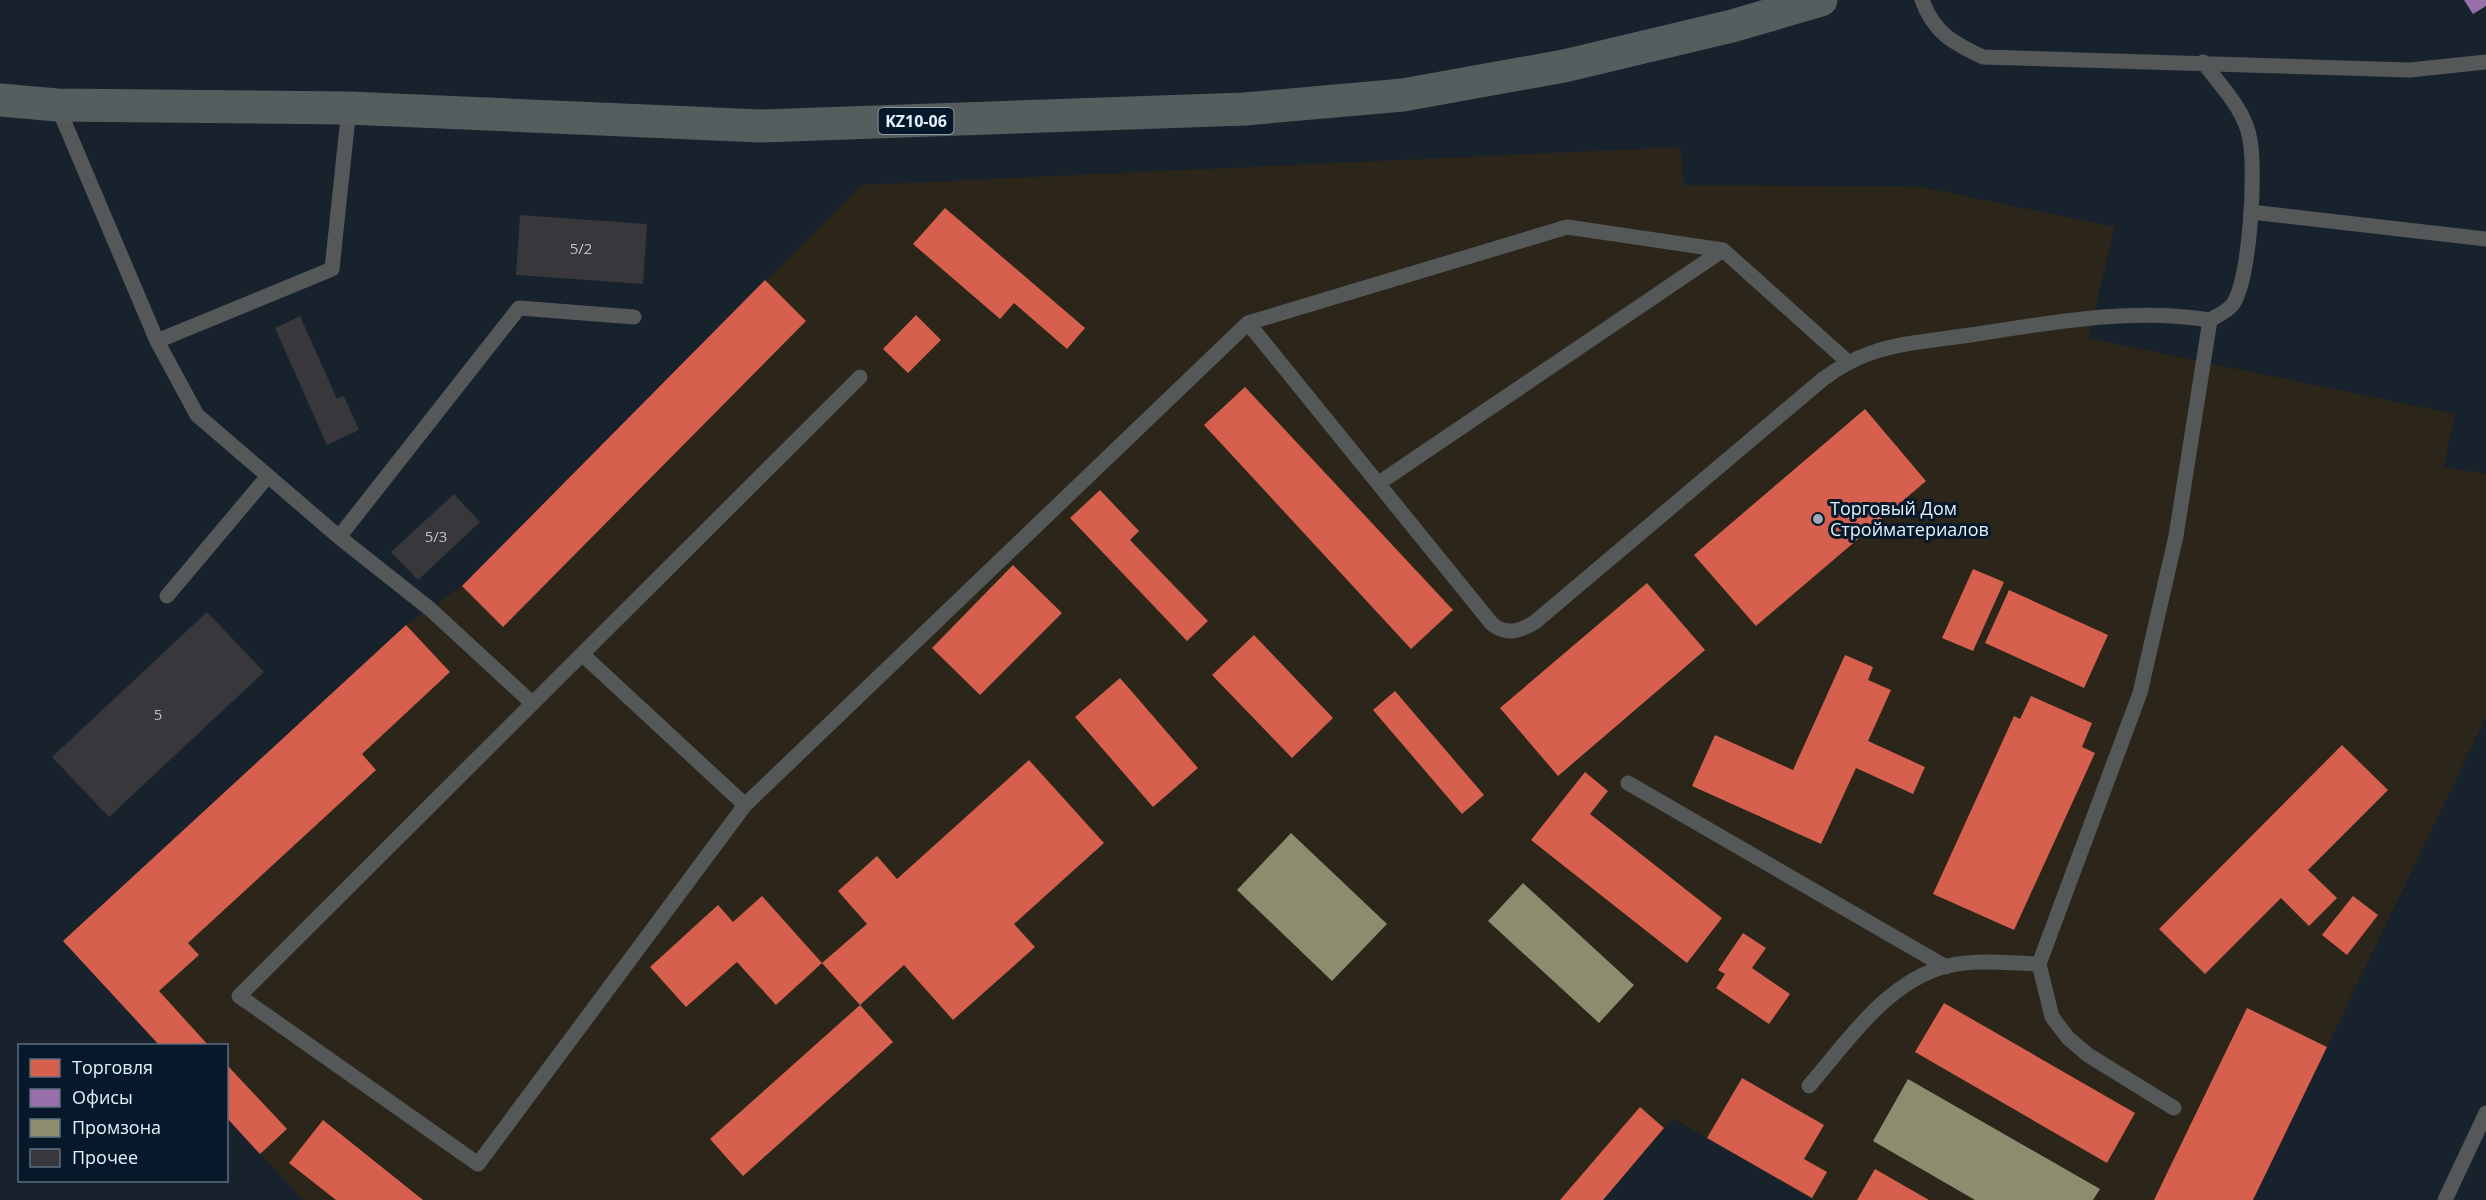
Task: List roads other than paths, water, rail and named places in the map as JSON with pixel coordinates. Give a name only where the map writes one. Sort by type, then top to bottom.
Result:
[{"type":"highway","name":"KZ10-06","points":[[0,100],[57,105],[349,108],[760,126],[1245,109],[1403,95],[1564,66],[1732,26],[1821,0]]},
{"type":"lane","points":[[1922,0],[1926,11],[1949,41],[1983,57],[2410,70],[2486,62]]},
{"type":"lane","points":[[1248,323],[1492,624],[1502,631],[1513,632],[1535,622],[1823,379],[1848,362],[1872,352],[1904,346],[2118,315],[2179,315],[2210,321],[2233,305],[2241,280],[2251,212],[2250,139],[2236,106],[2203,62]]},
{"type":"lane","points":[[57,105],[157,341],[197,415],[339,537],[430,609],[532,703]]},
{"type":"lane","points":[[157,341],[332,269],[349,108]]},
{"type":"lane","points":[[2251,212],[2486,238]]},
{"type":"lane","points":[[860,377],[239,996],[478,1164],[745,805],[1248,323],[1567,227],[1723,250],[1848,362]]},
{"type":"lane","points":[[1379,483],[1723,250]]},
{"type":"lane","points":[[339,537],[519,308],[634,317]]},
{"type":"lane","points":[[2174,1108],[2088,1055],[2068,1038],[2052,1017],[2039,964],[2140,693],[2176,537],[2210,321]]},
{"type":"lane","points":[[167,596],[268,476]]},
{"type":"lane","points":[[582,654],[745,805]]},
{"type":"lane","points":[[1628,783],[1946,966]]},
{"type":"lane","points":[[1809,1086],[1885,1002],[1910,981],[1946,966],[1981,962],[2039,964]]},
{"type":"lane","points":[[2445,1200],[2486,1113]]},
{"type":"place","name":"Торговый Дом Стройматериалов","points":[[1818,519]]}]
